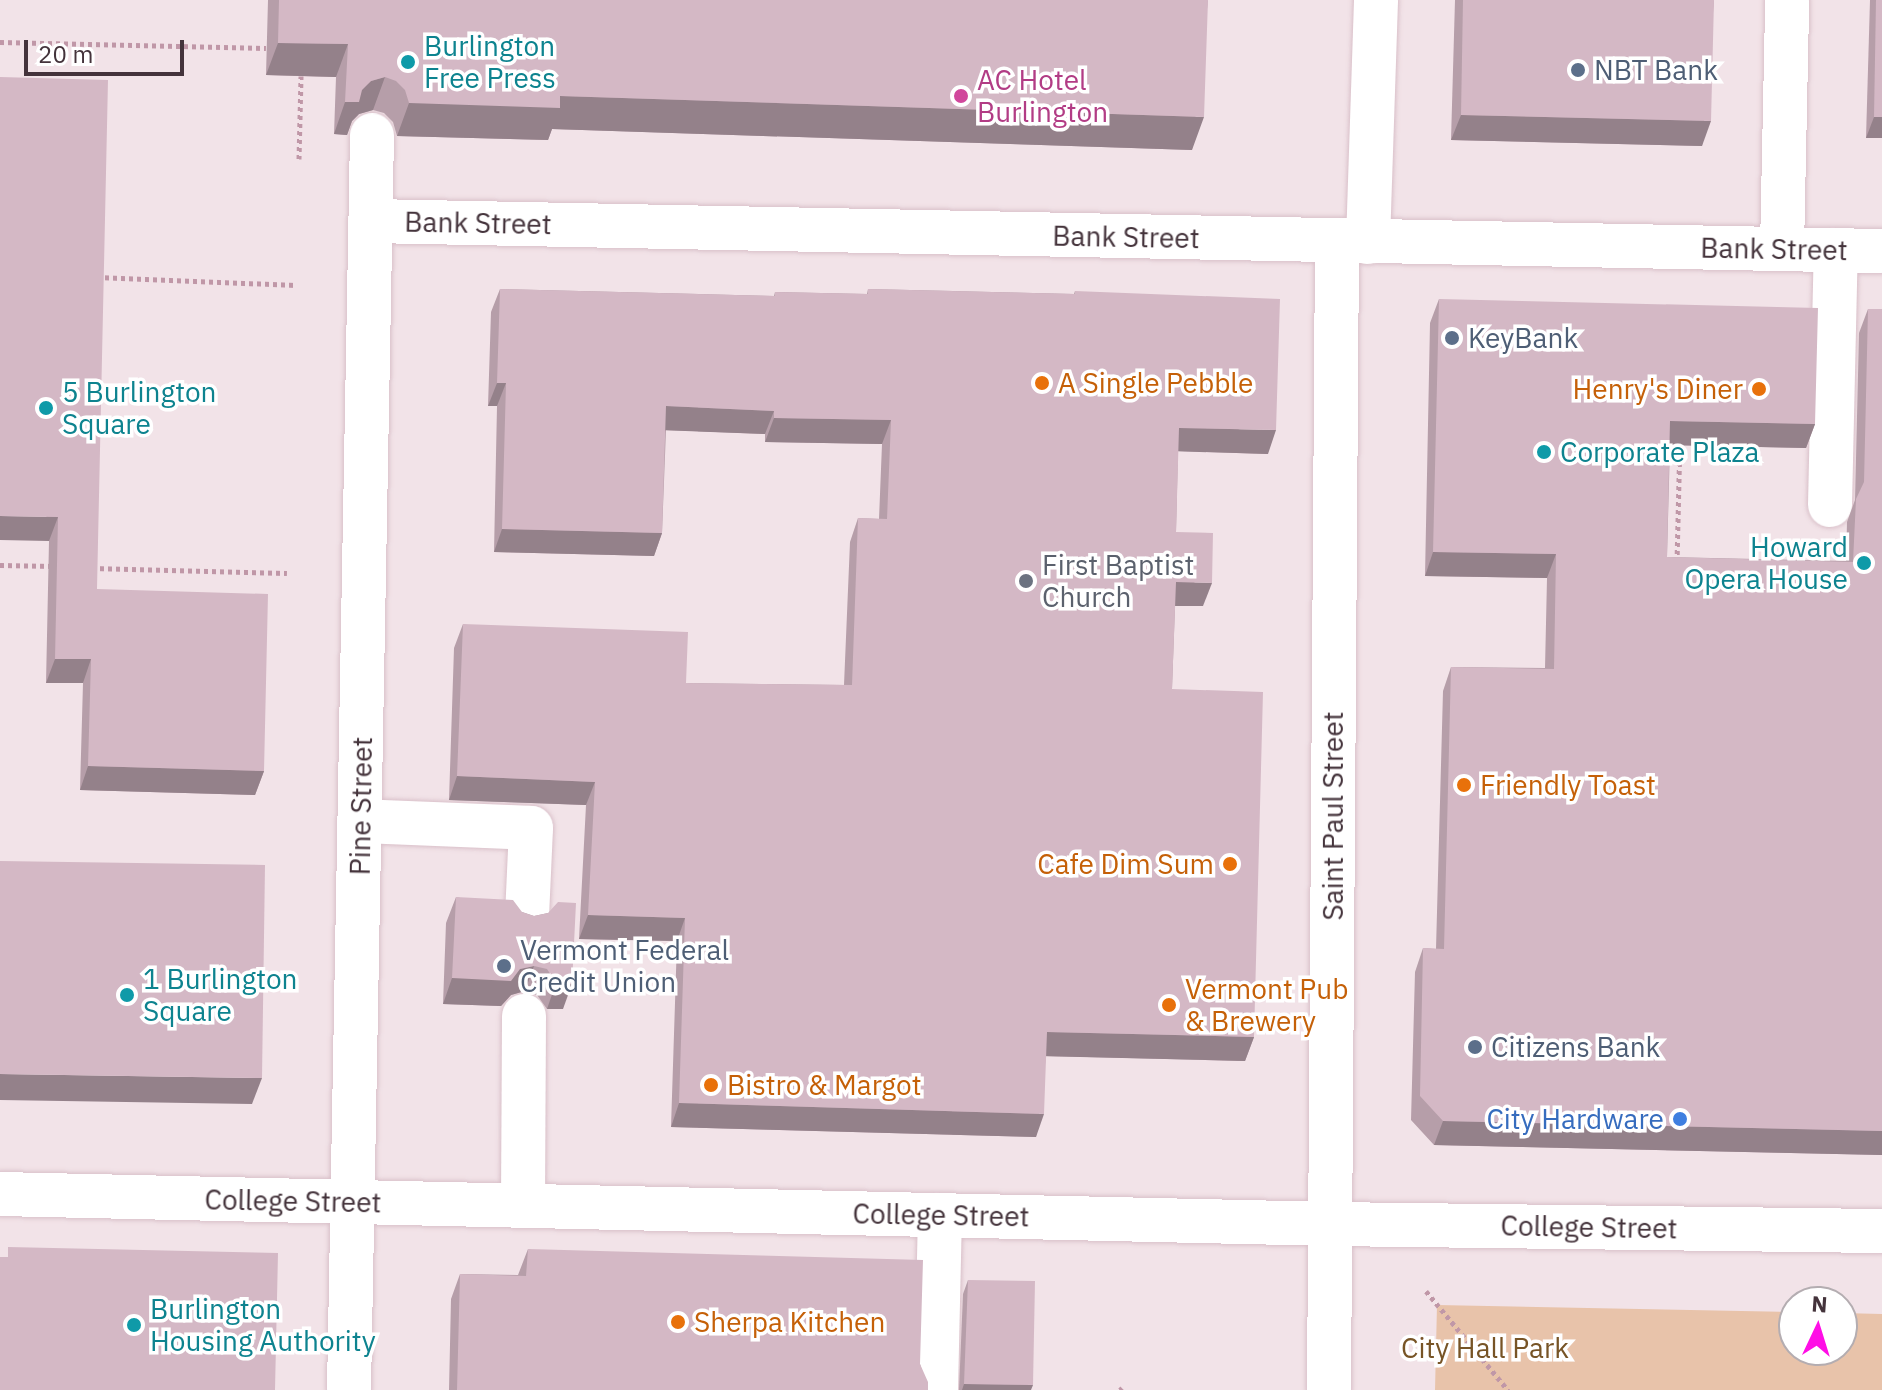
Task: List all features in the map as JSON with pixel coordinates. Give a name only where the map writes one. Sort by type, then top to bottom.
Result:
[{"type":"street","name":"Saint Paul Street","points":[[1329,1390],[1330,1224],[1353,242],[1376,0]]},
{"type":"street","points":[[1782,249],[1787,0]]},
{"type":"street","name":"Pine Street","points":[[349,1390],[372,135]]},
{"type":"street","name":"Bank Street","points":[[371,221],[1882,251]]},
{"type":"street","points":[[1830,505],[1836,250]]},
{"type":"street","points":[[360,821],[531,828],[527,917]]},
{"type":"street","points":[[523,1206],[524,1016]]},
{"type":"street","name":"College Street","points":[[0,1194],[1330,1224],[1882,1231]]},
{"type":"street","points":[[936,1390],[940,1215]]},
{"type":"path","points":[[0,42],[266,48]]},
{"type":"path","points":[[299,159],[301,76]]},
{"type":"path","points":[[95,277],[296,285]]},
{"type":"path","points":[[1677,562],[1680,437]]},
{"type":"path","points":[[0,565],[64,567]]},
{"type":"path","points":[[80,567],[287,573]]},
{"type":"path","points":[[1426,1291],[1508,1390]]},
{"type":"green space","name":"City Hall Park","points":[[1437,1305],[1778,1312],[1778,1366],[1858,1366],[1858,1313],[1882,1314],[1882,1390],[1435,1390]]},
{"type":"building","points":[[279,0],[1208,0],[1204,117],[560,96],[560,108],[409,103],[405,90],[396,81],[385,77],[371,81],[362,90],[359,102],[345,102],[348,44],[278,43]]},
{"type":"building","name":"NBT Bank","points":[[1463,0],[1714,0],[1711,121],[1461,115]]},
{"type":"building","points":[[1876,0],[1882,0],[1882,117],[1874,117]]},
{"type":"building","points":[[0,77],[108,80],[97,589],[268,594],[264,771],[88,766],[91,659],[55,659],[58,517],[0,516]]},
{"type":"building","points":[[500,289],[775,296],[775,292],[868,294],[868,289],[1075,294],[1075,291],[1280,299],[1276,430],[1179,428],[1176,532],[1213,533],[1212,583],[1176,582],[1172,689],[1263,692],[1254,1037],[1047,1032],[1044,1114],[679,1103],[685,918],[588,915],[595,782],[457,776],[463,624],[688,632],[686,683],[852,685],[858,518],[887,519],[891,420],[774,418],[774,411],[666,406],[662,533],[502,529],[506,383],[497,383]]},
{"type":"building","points":[[1439,299],[1818,308],[1815,424],[1670,421],[1667,557],[1853,562],[1856,499],[1864,482],[1868,309],[1882,309],[1882,1131],[1443,1121],[1420,1096],[1423,948],[1444,949],[1451,667],[1554,669],[1556,554],[1433,552]]},
{"type":"building","name":"1 Burlington Square","points":[[0,861],[265,865],[262,1078],[0,1074]]},
{"type":"building","points":[[456,897],[513,900],[522,912],[534,916],[548,913],[558,902],[576,903],[572,984],[556,983],[547,969],[534,966],[520,969],[511,981],[452,978]]},
{"type":"building","name":"Burlington Housing Authority","points":[[8,1247],[278,1253],[275,1390],[0,1390],[0,1257],[8,1257]]},
{"type":"building","points":[[528,1249],[923,1260],[920,1364],[928,1390],[457,1390],[460,1274],[526,1276]]},
{"type":"building","points":[[968,1280],[1035,1281],[1033,1385],[964,1384]]},
{"type":"place","name":"Burlington Free Press","points":[[408,62]]},
{"type":"place","name":"NBT Bank","points":[[1578,70]]},
{"type":"place","name":"AC Hotel Burlington","points":[[961,96]]},
{"type":"place","name":"KeyBank","points":[[1452,338]]},
{"type":"place","name":"A Single Pebble","points":[[1042,383]]},
{"type":"place","name":"Henry's Diner","points":[[1759,389]]},
{"type":"place","name":"5 Burlington Square","points":[[46,408]]},
{"type":"place","name":"Corporate Plaza","points":[[1544,452]]},
{"type":"place","name":"Howard Opera House","points":[[1864,563]]},
{"type":"place","name":"First Baptist Church","points":[[1026,581]]},
{"type":"place","name":"Friendly Toast","points":[[1464,785]]},
{"type":"place","name":"Cafe Dim Sum","points":[[1230,864]]},
{"type":"place","name":"Vermont Federal Credit Union","points":[[504,966]]},
{"type":"place","name":"1 Burlington Square","points":[[127,995]]},
{"type":"place","name":"Vermont Pub & Brewery","points":[[1169,1005]]},
{"type":"place","name":"Citizens Bank","points":[[1475,1047]]},
{"type":"place","name":"Bistro & Margot","points":[[711,1085]]},
{"type":"place","name":"City Hardware","points":[[1680,1119]]},
{"type":"place","name":"Sherpa Kitchen","points":[[678,1322]]},
{"type":"place","name":"Burlington Housing Authority","points":[[134,1325]]}]
